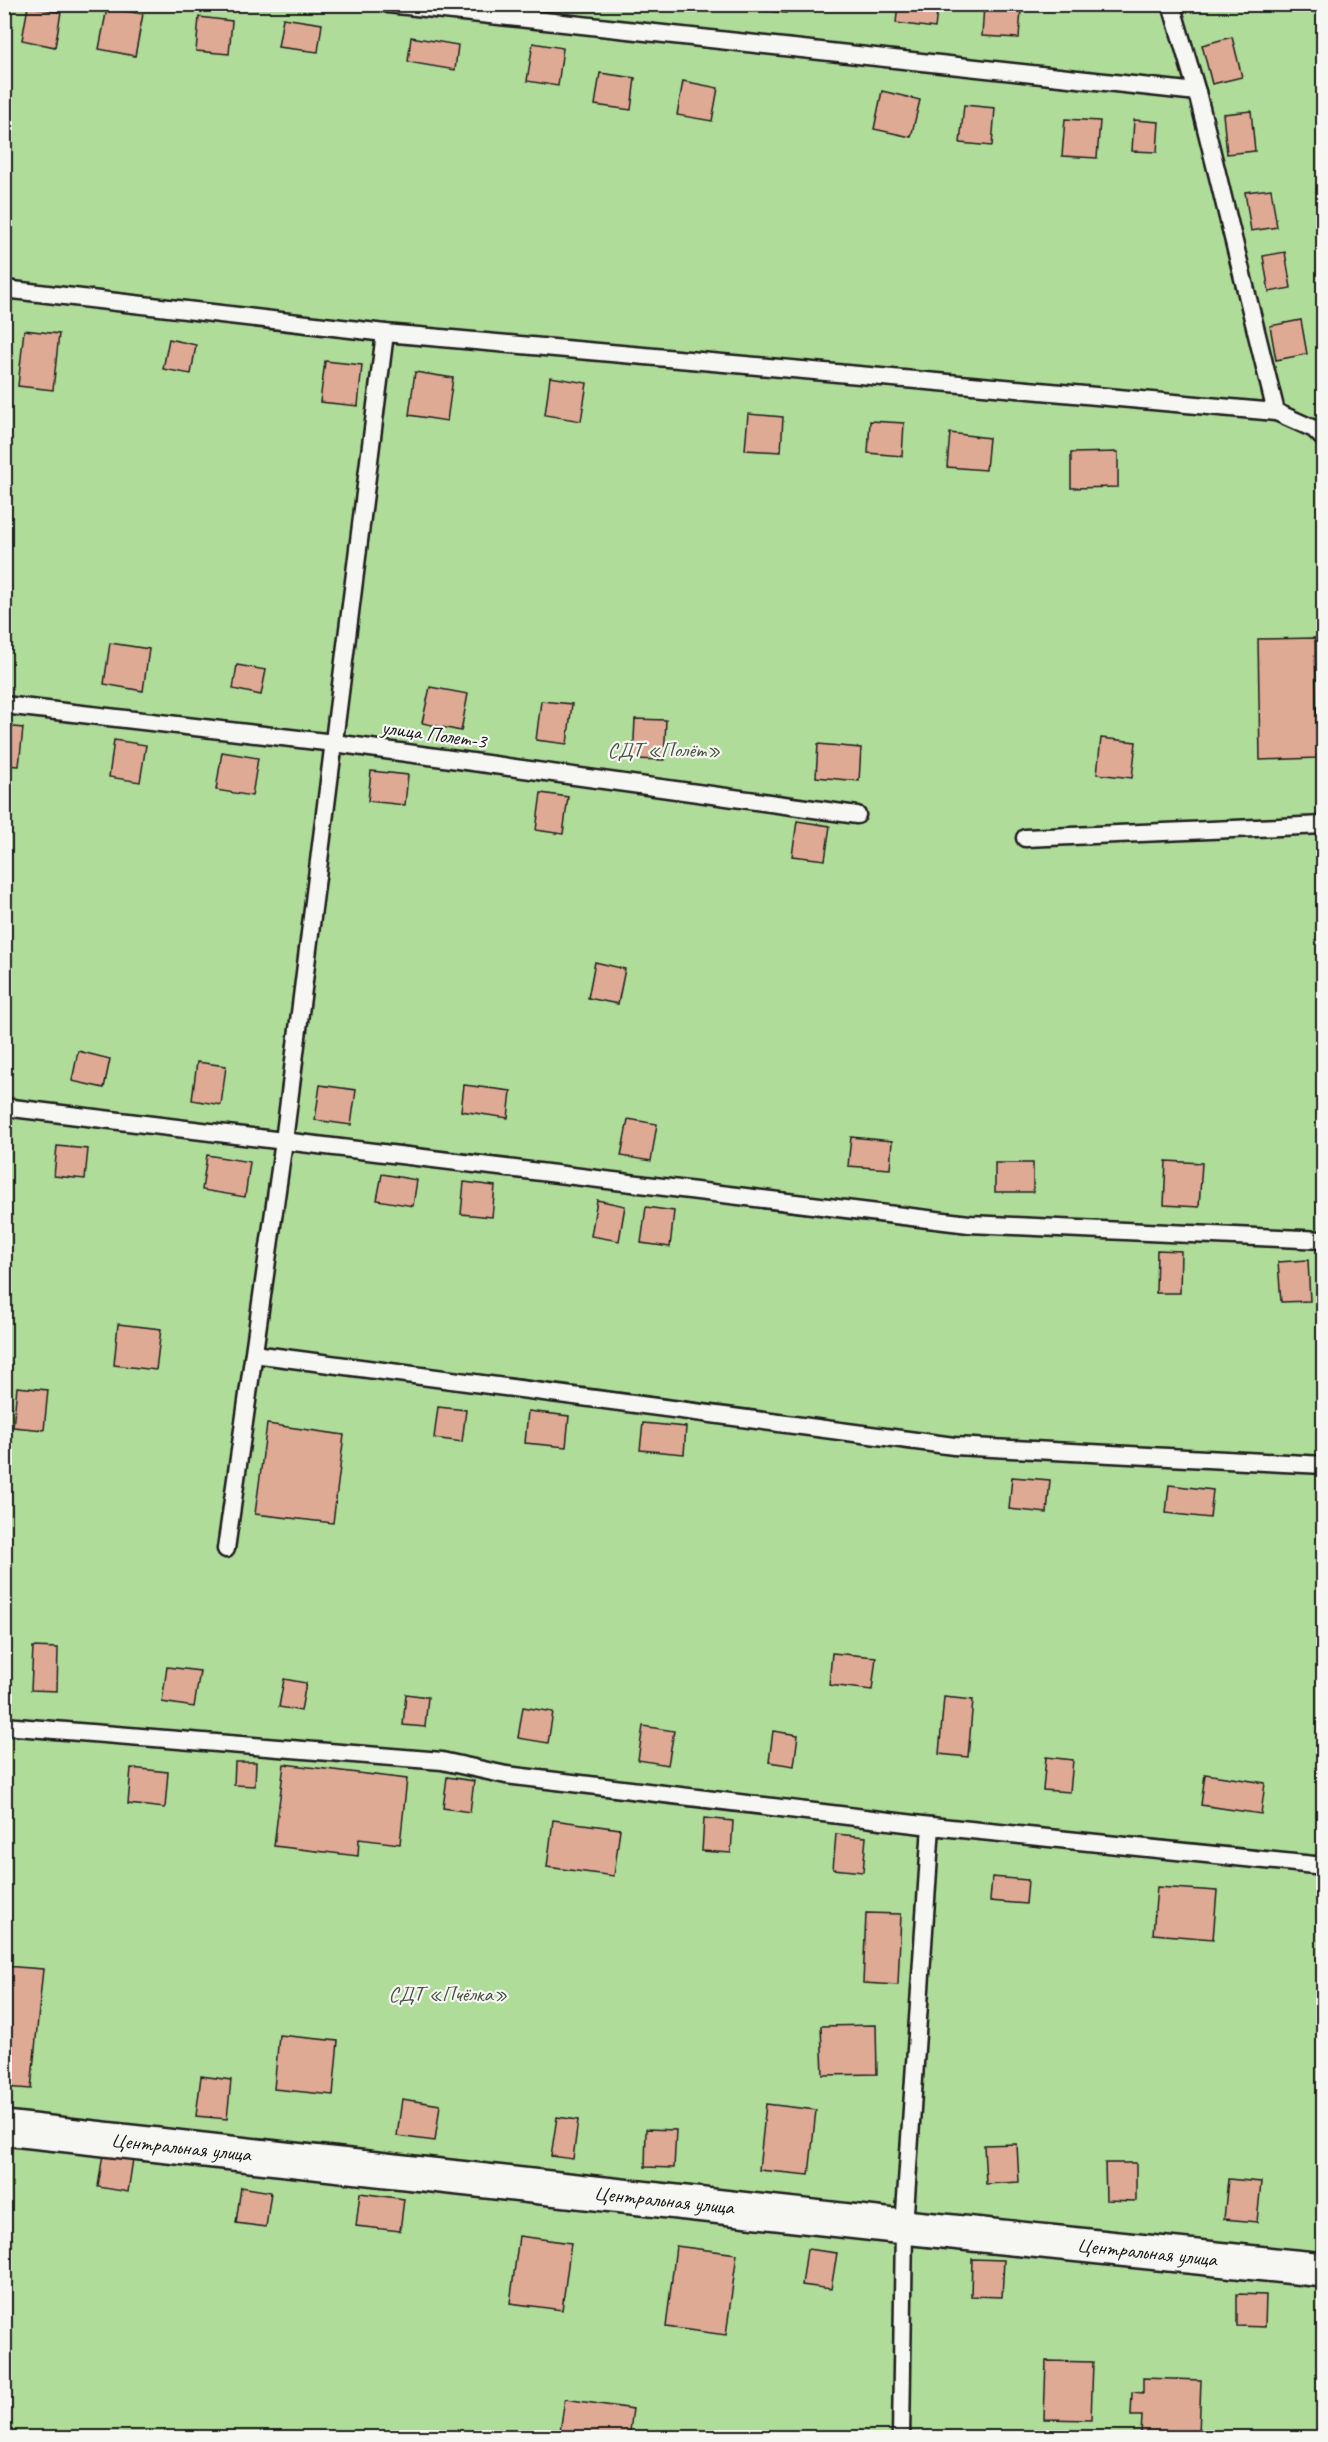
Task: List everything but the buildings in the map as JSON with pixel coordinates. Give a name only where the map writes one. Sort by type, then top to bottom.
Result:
[{"type":"street","name":"Центральная улица","points":[[4,2128],[904,2227],[1323,2270]]},
{"type":"lane","points":[[388,4],[1197,92]]},
{"type":"lane","points":[[1171,4],[1197,92],[1276,412]]},
{"type":"lane","points":[[4,289],[386,333],[1276,412],[1314,429],[1323,439]]},
{"type":"lane","points":[[226,1549],[284,1141],[386,333]]},
{"type":"lane","name":"улица Полет-3","points":[[4,705],[334,743],[856,815]]},
{"type":"lane","points":[[1024,838],[1323,825]]},
{"type":"lane","points":[[4,1107],[969,1224],[1323,1240]]},
{"type":"lane","points":[[254,1354],[954,1446],[1323,1465]]},
{"type":"lane","points":[[4,1726],[442,1761],[506,1774],[931,1826],[1323,1866]]},
{"type":"lane","points":[[901,2438],[904,2227],[931,1826]]},
{"type":"green space","name":"СДТ «Полёт»","points":[[5,5],[1323,5],[1323,2437],[5,2438]]},
{"type":"park label","name":"СДТ «Пчёлка»","points":[[448,1994]]}]
